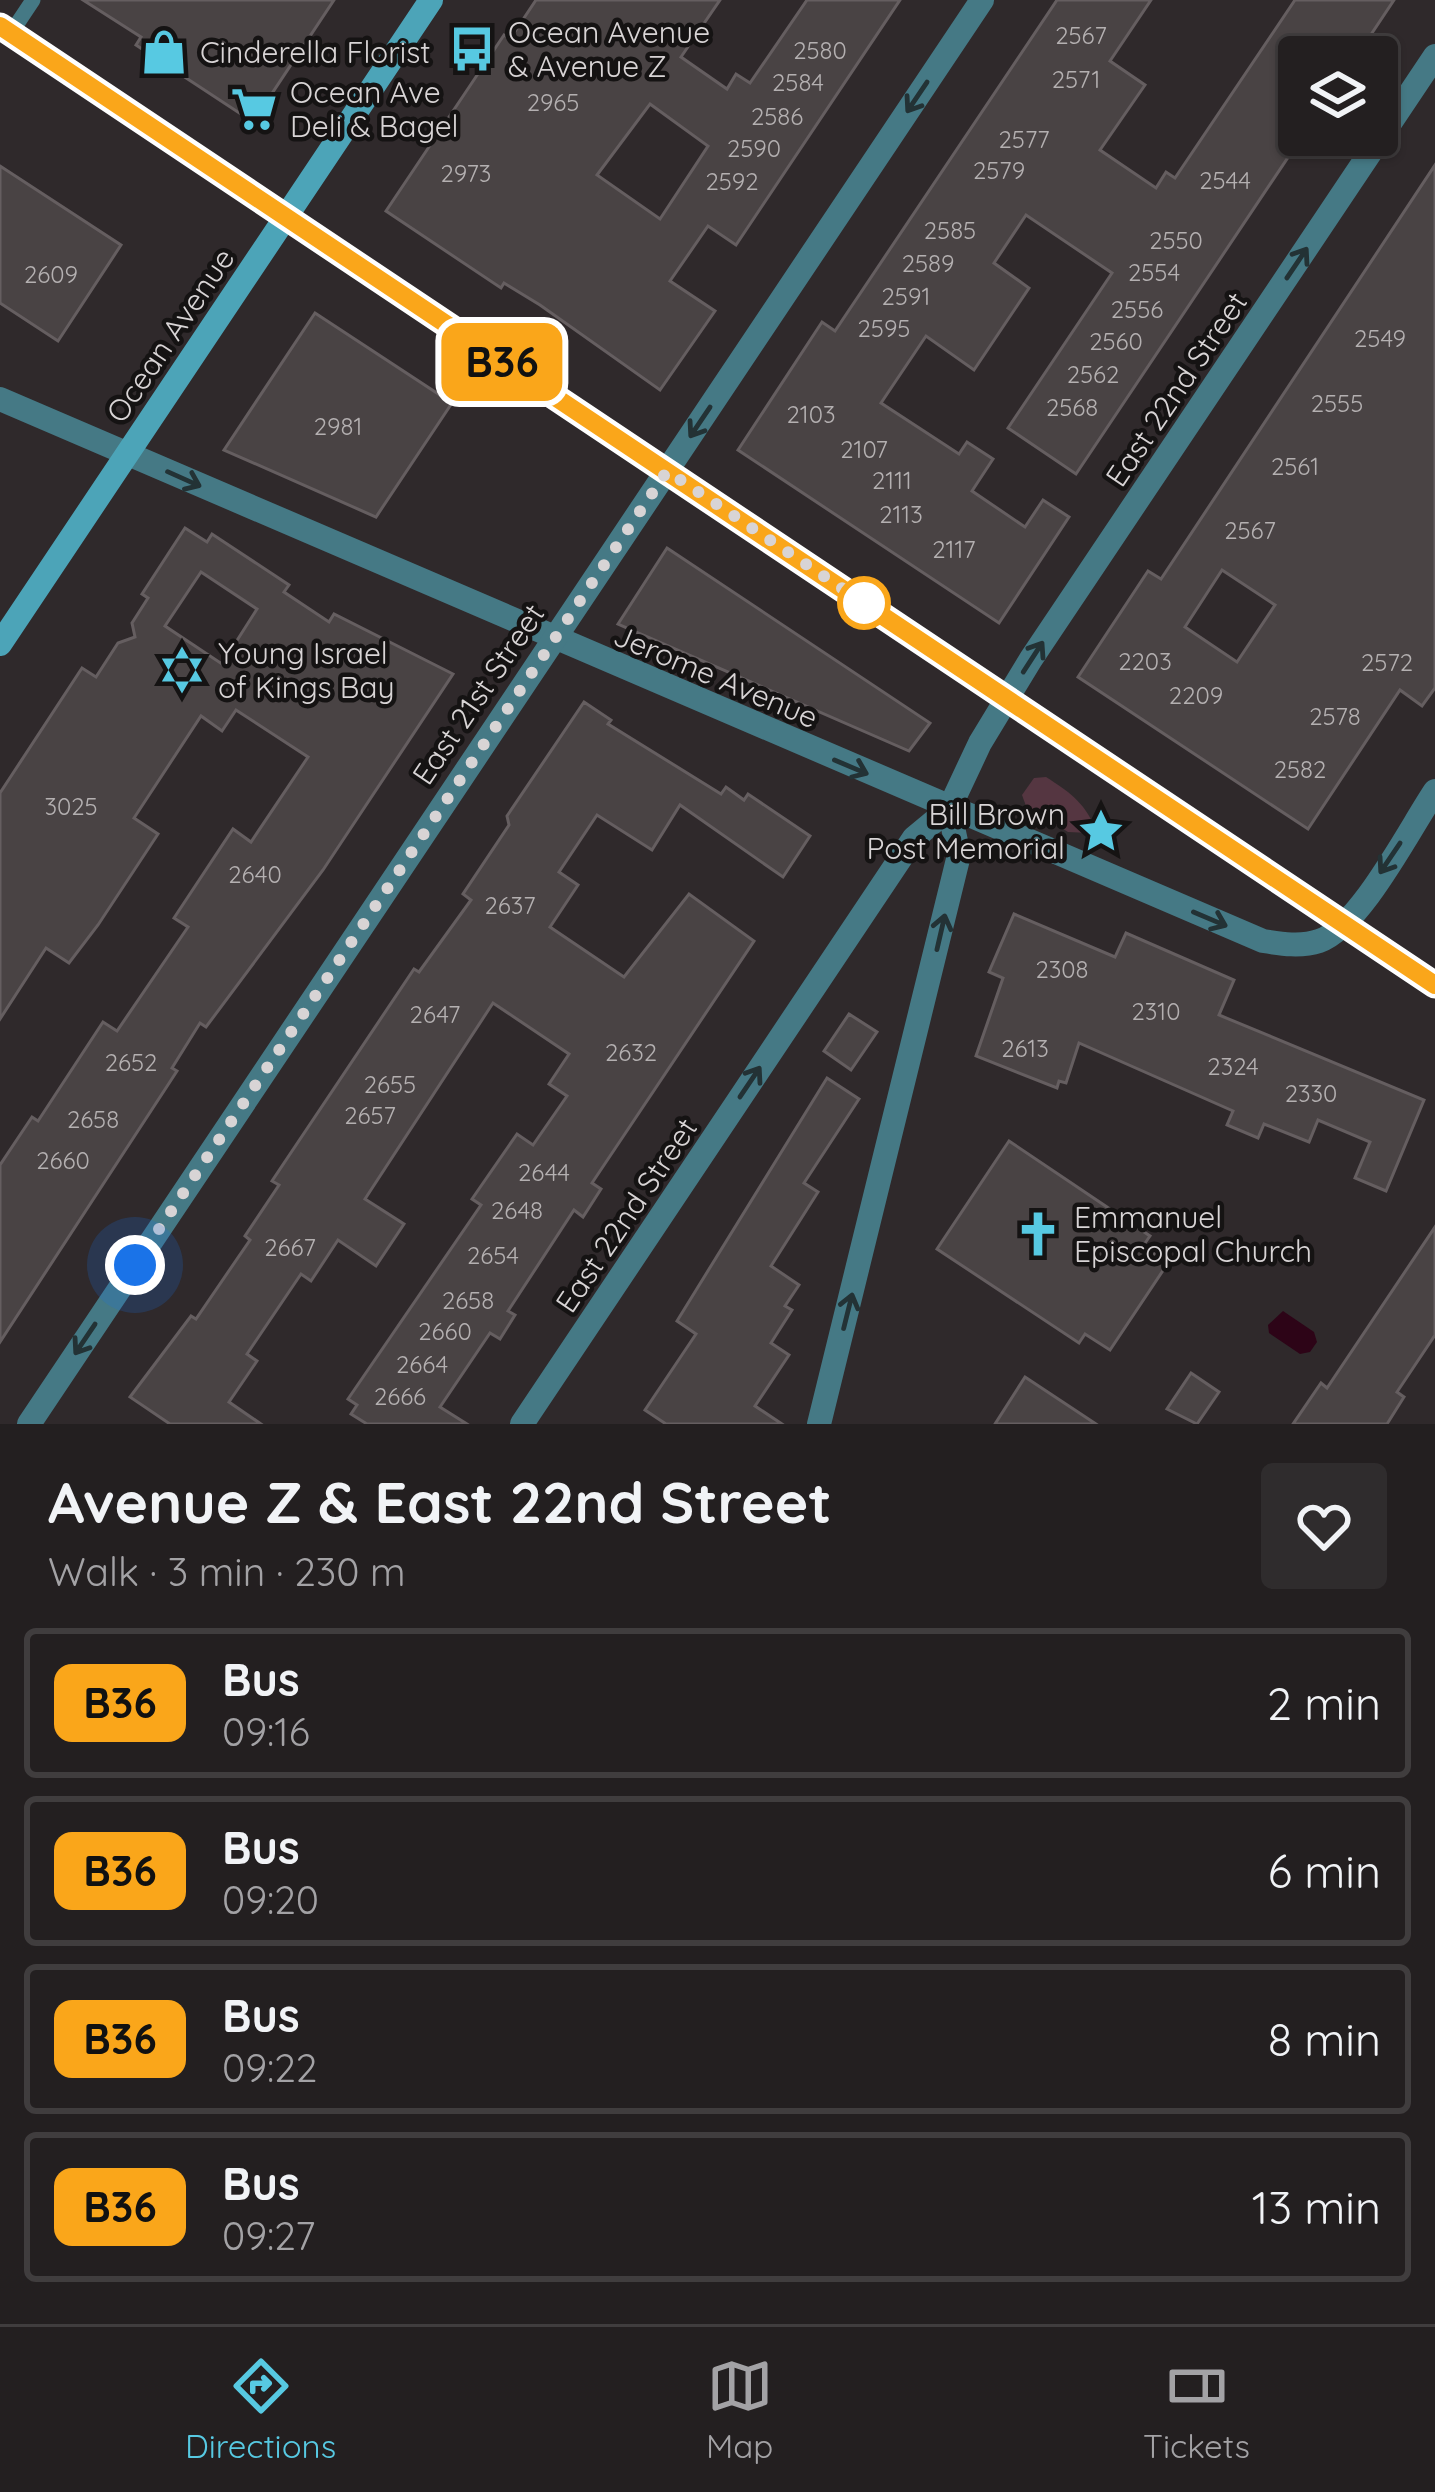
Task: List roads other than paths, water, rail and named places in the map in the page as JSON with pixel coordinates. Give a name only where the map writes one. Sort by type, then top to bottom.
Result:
[{"type":"main road","name":"Ocean Avenue","points":[[1,640],[430,0]]},
{"type":"street","name":"East 21st Street","points":[[29,1424],[982,0]]},
{"type":"street","points":[[5,29],[1435,985]]},
{"type":"street","name":"East 22nd Street","points":[[522,1424],[914,838],[949,809],[1007,699],[1435,56]]},
{"type":"street","name":"Jerome Avenue","points":[[3,407],[127,454],[1263,941],[1290,946],[1321,940],[1345,925]]},
{"type":"street","points":[[1345,925],[1435,791]]},
{"type":"street","points":[[819,1424],[959,855],[949,809]]},
{"type":"lane","points":[[5,29],[33,0]]},
{"type":"place","name":"Ocean Avenue & Avenue Z","points":[[472,49]]},
{"type":"place","name":"Cinderella Florist","points":[[164,52]]},
{"type":"place","name":"Ocean Ave Deli & Bagel","points":[[254,109]]},
{"type":"place","name":"Young Israel of Kings Bay","points":[[182,670]]},
{"type":"place","name":"Bill Brown Post Memorial","points":[[1101,831]]},
{"type":"place","name":"Emmanuel Episcopal Church","points":[[1038,1234]]}]
